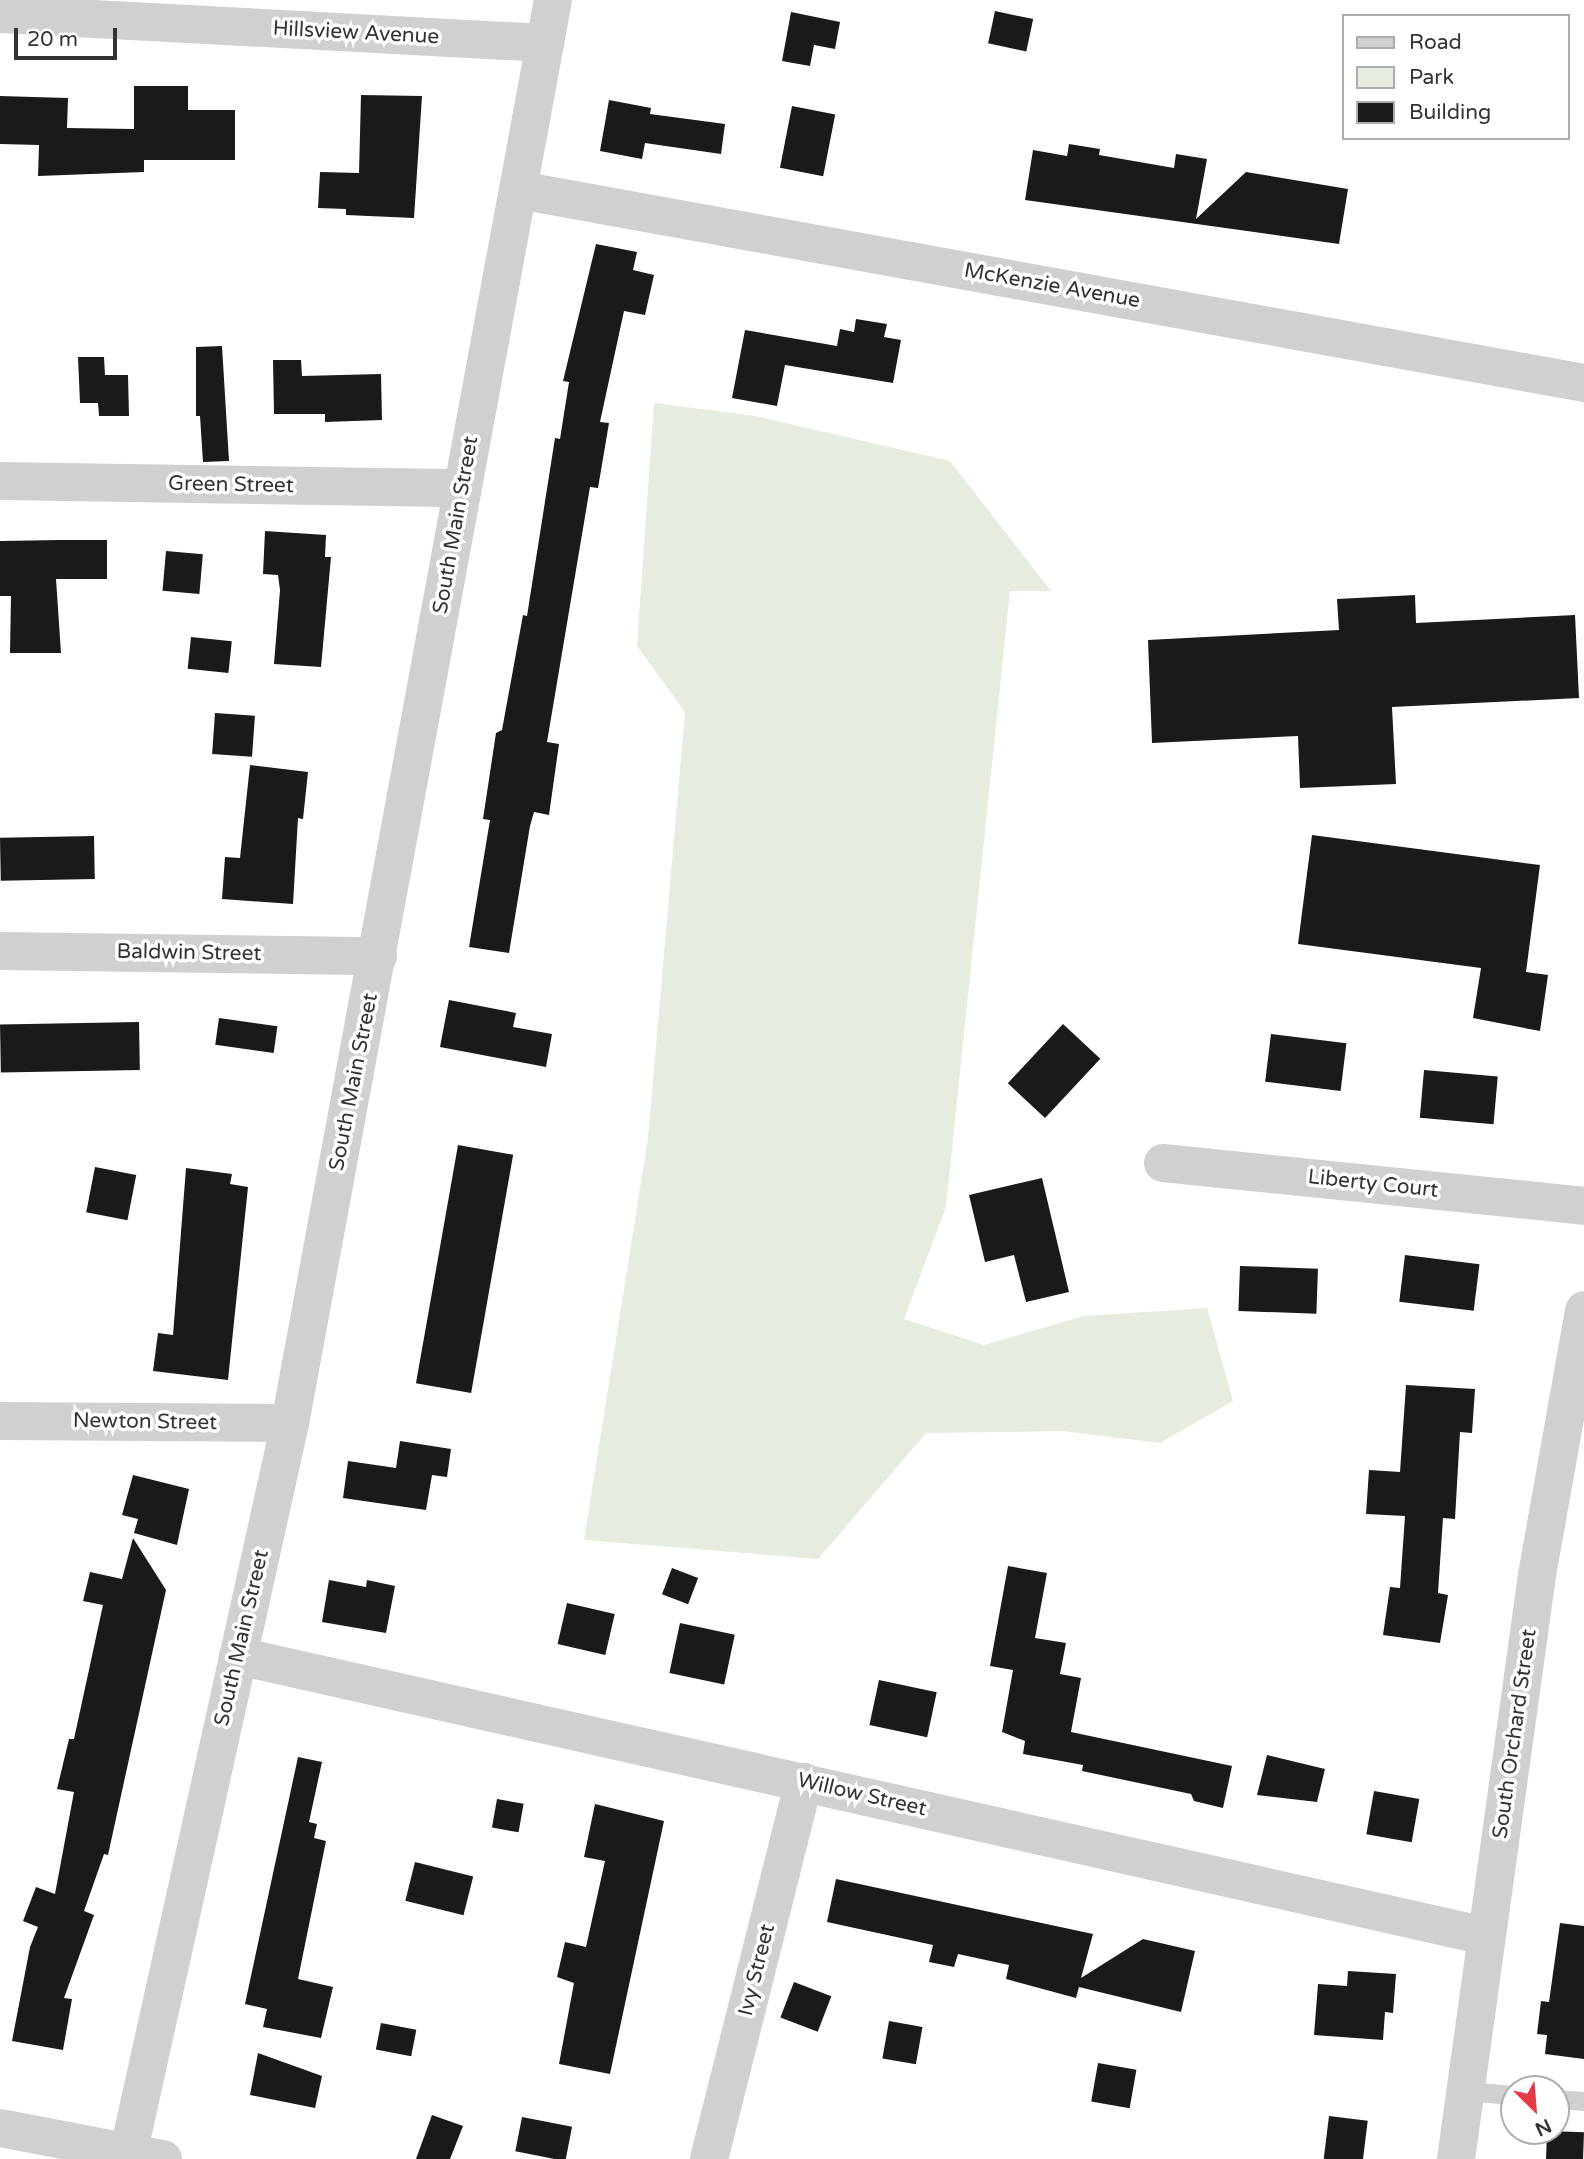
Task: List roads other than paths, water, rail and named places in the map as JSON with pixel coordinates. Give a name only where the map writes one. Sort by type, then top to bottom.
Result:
[{"type":"street","name":"South Main Street","points":[[139,2157],[238,1656],[290,1423],[553,0]]},
{"type":"street","name":"Hillsview Avenue","points":[[0,14],[545,43]]},
{"type":"street","name":"McKenzie Avenue","points":[[519,190],[1584,383]]},
{"type":"street","name":"Green Street","points":[[0,481],[463,488]]},
{"type":"street","name":"Baldwin Street","points":[[0,951],[378,956]]},
{"type":"street","name":"Liberty Court","points":[[1163,1163],[1584,1206]]},
{"type":"street","name":"South Orchard Street","points":[[1456,2159],[1537,1575],[1584,1310]]},
{"type":"street","name":"Newton Street","points":[[0,1421],[290,1423]]},
{"type":"street","name":"Willow Street","points":[[238,1656],[1486,1936]]},
{"type":"street","name":"Ivy Street","points":[[709,2159],[804,1782]]},
{"type":"street","points":[[0,2129],[139,2157]]},
{"type":"lane","points":[[1465,2091],[1500,2094]]}]
